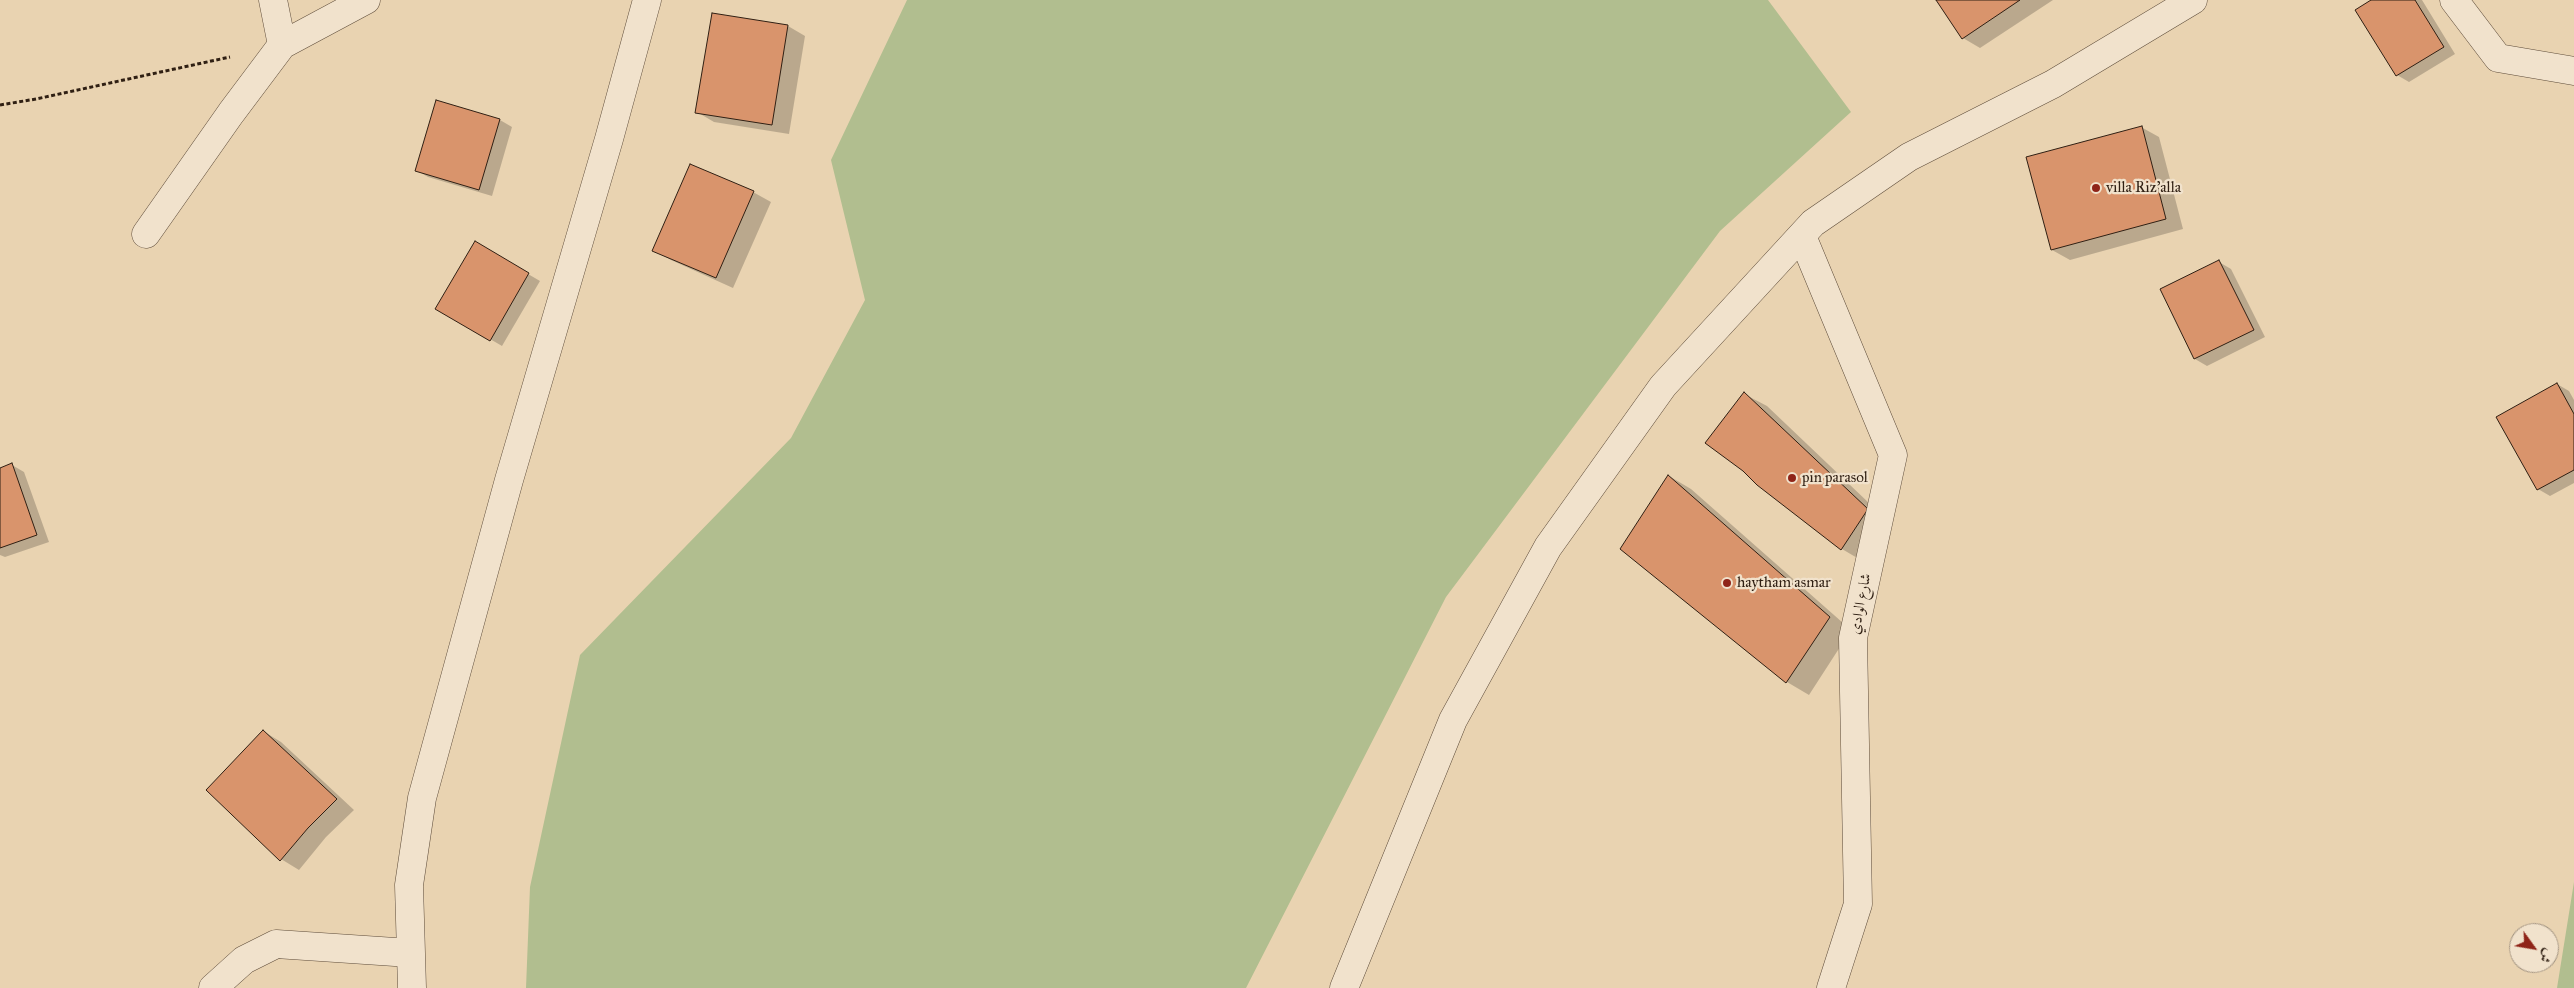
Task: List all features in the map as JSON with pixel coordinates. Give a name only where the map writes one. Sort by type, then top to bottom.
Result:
[{"type":"street","points":[[273,0],[282,46]]},
{"type":"street","points":[[146,234],[231,113],[282,46],[366,0]]},
{"type":"street","points":[[412,988],[409,885],[422,798],[466,643],[509,480],[606,149],[647,0]]},
{"type":"street","points":[[1344,988],[1453,720],[1548,547],[1663,386],[1813,224],[1909,157],[2053,84],[2193,0]]},
{"type":"street","points":[[2454,0],[2498,58],[2574,71]]},
{"type":"street","name":"شارع الوادي","points":[[1802,236],[1893,455],[1853,638],[1858,904],[1831,988]]},
{"type":"street","points":[[212,988],[244,960],[276,944],[410,953]]},
{"type":"path","points":[[0,104],[36,99],[282,46]]},
{"type":"green space","points":[[907,0],[1768,0],[1851,112],[1720,231],[1446,597],[1246,988],[526,988],[530,887],[580,655],[791,438],[865,300],[831,160]]},
{"type":"green space","points":[[2574,882],[2574,988],[2557,988]]},
{"type":"building","points":[[1936,0],[2020,0],[1962,39]]},
{"type":"building","points":[[2371,0],[2415,0],[2444,47],[2396,76],[2355,10]]},
{"type":"building","points":[[712,13],[788,25],[772,125],[695,113]]},
{"type":"building","points":[[436,100],[500,119],[479,190],[415,171]]},
{"type":"building","name":"villa Riz'alla","points":[[2142,126],[2166,219],[2051,250],[2026,157]]},
{"type":"building","points":[[690,164],[754,191],[716,278],[652,251]]},
{"type":"building","points":[[475,241],[529,273],[490,341],[435,309]]},
{"type":"building","points":[[2219,260],[2254,330],[2194,359],[2160,289]]},
{"type":"building","points":[[2557,383],[2574,414],[2574,470],[2537,490],[2496,417]]},
{"type":"building","name":"pin parasol","points":[[1744,392],[1868,509],[1841,550],[1705,443]]},
{"type":"building","points":[[12,463],[37,535],[0,548],[0,468]]},
{"type":"building","name":"haytham asmar","points":[[1668,475],[1830,617],[1786,683],[1620,549]]},
{"type":"building","points":[[263,730],[337,799],[308,828],[280,861],[206,790]]},
{"type":"place","name":"villa Riz'alla","points":[[2096,188]]},
{"type":"place","name":"pin parasol","points":[[1792,478]]},
{"type":"place","name":"haytham asmar","points":[[1727,583]]}]
